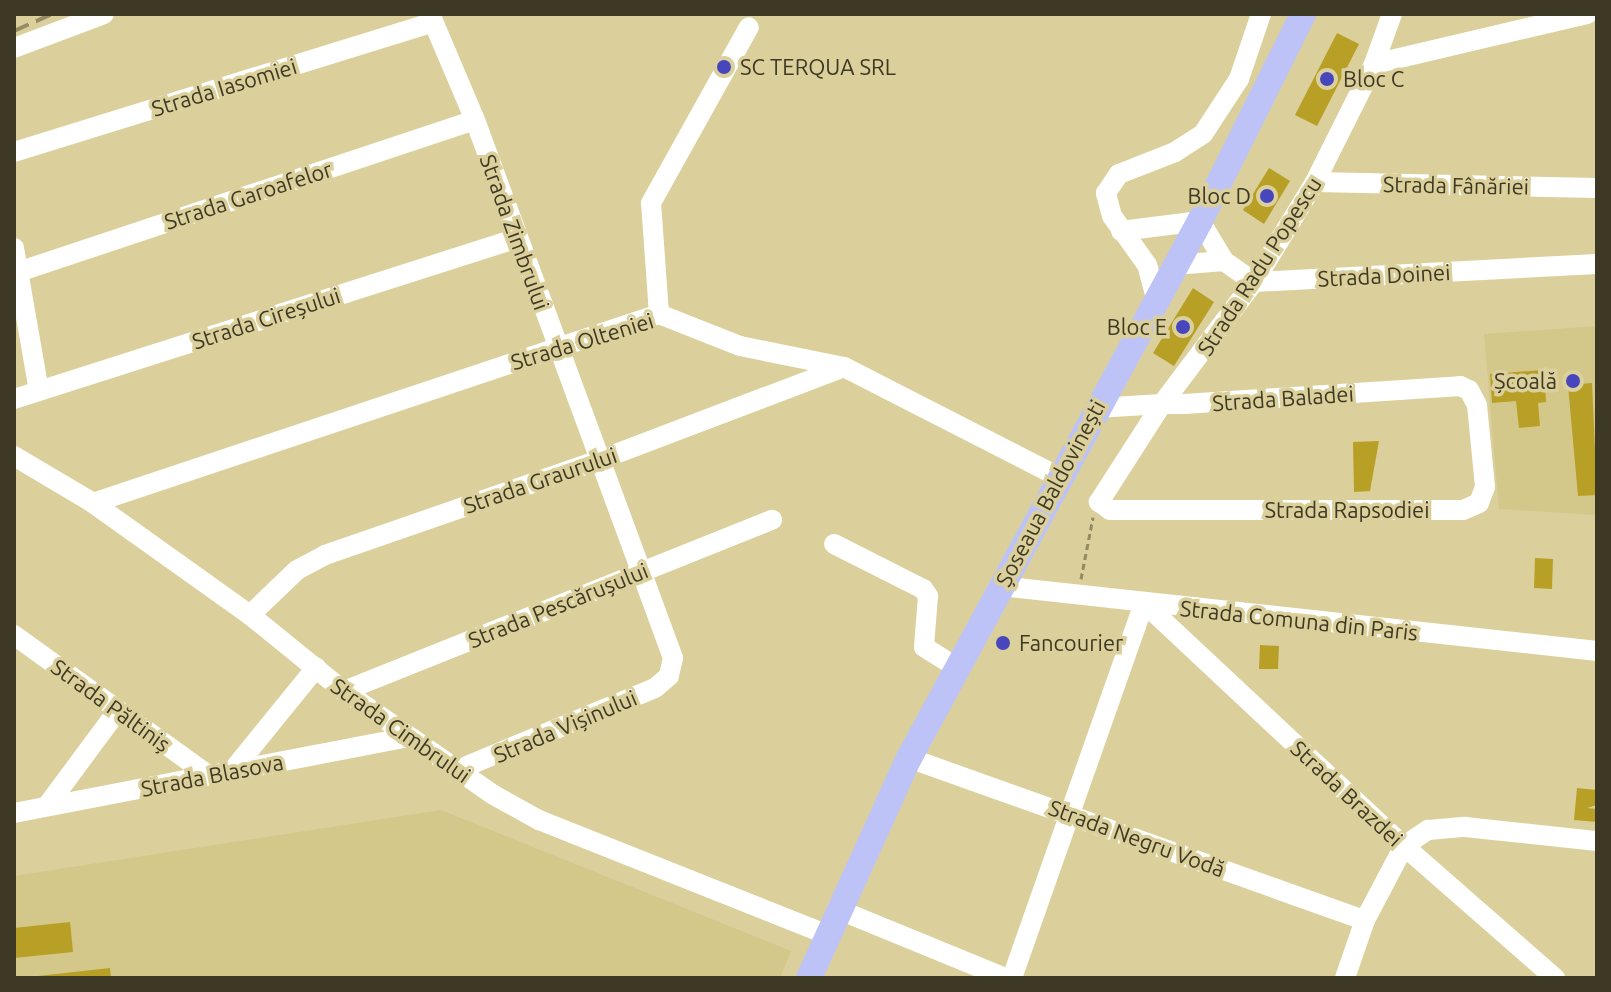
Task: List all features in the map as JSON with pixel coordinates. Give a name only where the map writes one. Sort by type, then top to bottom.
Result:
[{"type":"main road","name":"Șoseaua Baldovinești","points":[[809,978],[909,758],[1200,221],[1303,14]]},
{"type":"street","points":[[14,48],[104,14]]},
{"type":"street","points":[[1156,298],[1147,265],[1121,231],[1107,206],[1110,183],[1119,174],[1175,152],[1203,134],[1228,100],[1261,14]]},
{"type":"street","name":"Strada Radu Popescu","points":[[1099,502],[1162,404],[1254,282],[1315,182],[1374,64],[1392,14]]},
{"type":"street","points":[[1374,64],[1587,14]]},
{"type":"street","name":"Strada Zimbrului","points":[[432,18],[475,120],[597,461],[673,658],[669,676]]},
{"type":"street","name":"Strada Iasomiei","points":[[14,152],[432,18]]},
{"type":"street","points":[[659,314],[651,203],[749,27]]},
{"type":"street","name":"Strada Garoafelor","points":[[21,271],[475,120]]},
{"type":"street","name":"Strada Fânăriei","points":[[1315,182],[1597,188]]},
{"type":"street","points":[[1121,231],[1200,221],[1224,261],[1254,282]]},
{"type":"street","name":"Strada Cireșului","points":[[14,399],[518,238]]},
{"type":"street","points":[[14,248],[21,271],[39,391]]},
{"type":"street","points":[[1175,265],[1224,261]]},
{"type":"street","name":"Strada Doinei","points":[[1254,282],[1597,264]]},
{"type":"street","name":"Strada Olteniei","points":[[93,503],[659,314],[740,346],[844,367],[1059,477]]},
{"type":"street","name":"Strada Graurului","points":[[250,615],[297,570],[325,555],[597,461],[844,367]]},
{"type":"street","name":"Strada Baladei","points":[[1096,408],[1469,390]]},
{"type":"street","name":"Strada Rapsodiei","points":[[1099,502],[1110,510],[1472,508],[1485,487],[1477,405],[1469,390]]},
{"type":"street","name":"Strada Cimbrului","points":[[14,456],[93,503],[250,615],[344,691],[457,770],[539,820],[832,922],[1005,978]]},
{"type":"street","name":"Strada Pescărușului","points":[[344,691],[772,520]]},
{"type":"street","points":[[834,544],[923,589],[928,596],[924,647],[957,668]]},
{"type":"street","name":"Strada Comuna din Paris","points":[[1000,586],[1597,651]]},
{"type":"street","points":[[1012,978],[1144,603]]},
{"type":"street","name":"Strada Brazdei","points":[[1144,603],[1404,846],[1555,978]]},
{"type":"street","name":"Strada Păltiniș","points":[[14,635],[208,775]]},
{"type":"street","points":[[233,770],[316,668]]},
{"type":"street","name":"Strada Vișinului","points":[[457,770],[655,688],[669,676]]},
{"type":"street","points":[[47,806],[118,710]]},
{"type":"street","name":"Strada Blasova","points":[[14,812],[409,737]]},
{"type":"street","name":"Strada Negru Vodă","points":[[909,758],[1365,920]]},
{"type":"street","points":[[1345,978],[1365,920],[1404,846],[1441,827],[1597,841]]},
{"type":"path","points":[[1080,595],[1087,532],[1099,502]]},
{"type":"shaded area","name":"Școală","points":[[1597,326],[1597,515],[1499,509],[1484,334]]},
{"type":"shaded area","points":[[441,810],[791,951],[780,978],[14,978],[14,876]]},
{"type":"building","name":"Bloc C","points":[[1337,33],[1359,44],[1317,126],[1295,115]]},
{"type":"building","name":"Bloc D","points":[[1269,168],[1290,181],[1264,224],[1243,210]]},
{"type":"building","name":"Bloc E","points":[[1193,288],[1214,302],[1174,366],[1153,353]]},
{"type":"building","points":[[1544,370],[1546,402],[1538,403],[1540,426],[1519,428],[1516,401],[1492,403],[1490,374]]},
{"type":"building","points":[[1592,383],[1597,495],[1578,496],[1568,385]]},
{"type":"building","points":[[1379,441],[1370,491],[1354,492],[1353,442]]},
{"type":"building","points":[[1535,558],[1553,559],[1552,589],[1534,588]]},
{"type":"building","points":[[1260,645],[1279,646],[1278,669],[1259,669]]},
{"type":"building","points":[[1577,788],[1597,790],[1597,805],[1587,808],[1597,809],[1597,822],[1574,820]]},
{"type":"building","points":[[70,922],[73,952],[14,958],[14,928]]},
{"type":"building","points":[[110,968],[111,978],[38,978],[38,976]]},
{"type":"railway","points":[[14,31],[52,14]]},
{"type":"place","name":"SC TERQUA SRL","points":[[724,67]]},
{"type":"place","name":"Bloc C","points":[[1327,79]]},
{"type":"place","name":"Bloc D","points":[[1267,196]]},
{"type":"place","name":"Bloc E","points":[[1183,327]]},
{"type":"place","name":"Școală","points":[[1573,381]]},
{"type":"place","name":"Fancourier","points":[[1003,643]]}]
